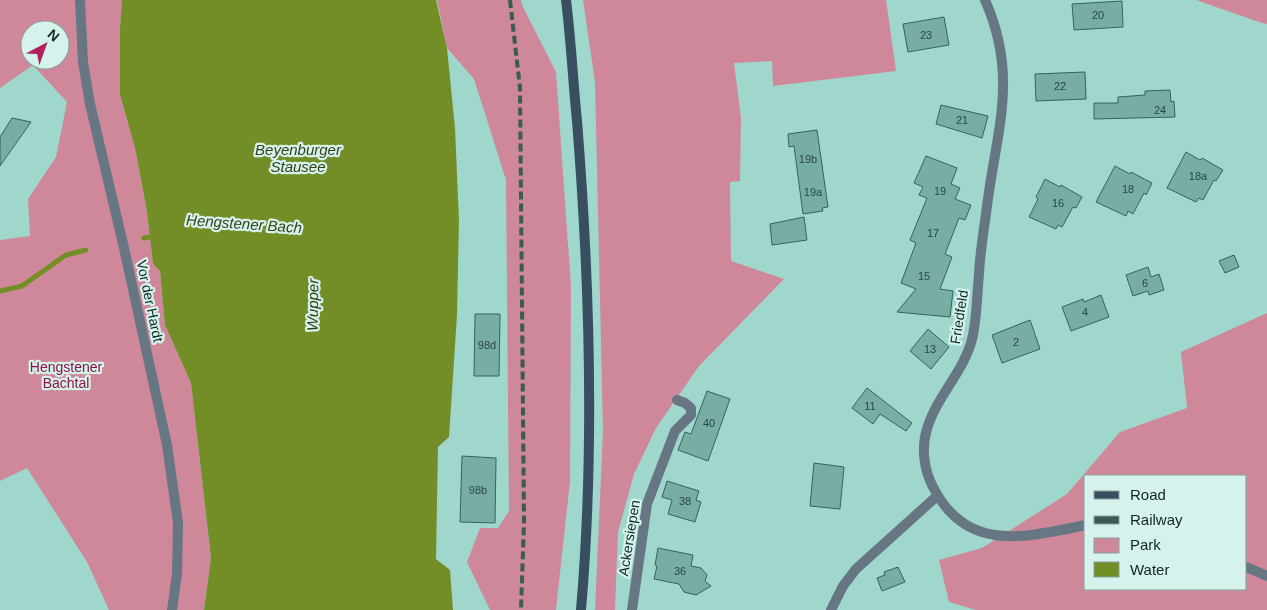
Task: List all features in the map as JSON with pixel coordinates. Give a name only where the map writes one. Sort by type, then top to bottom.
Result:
[{"type":"main road","points":[[566,0],[584,221],[588,303],[588,493],[581,610]]},
{"type":"street","name":"Vor der Hardt","points":[[80,0],[83,62],[90,104],[167,445],[178,523],[177,574],[172,610]]},
{"type":"street","name":"Friedfeld","points":[[985,0],[998,32],[1004,82],[1004,101],[986,212],[973,334],[964,361],[934,410],[923,446],[930,480],[937,496],[946,509],[957,519],[976,530],[996,536],[1030,535],[1084,525]]},
{"type":"street","name":"Ackersiepen","points":[[632,610],[647,504],[675,431],[691,415],[691,408],[677,400]]},
{"type":"street","points":[[831,610],[843,586],[856,569],[937,496]]},
{"type":"street","points":[[1247,567],[1267,576]]},
{"type":"green space","name":"Hengstener Bachtal","points":[[0,0],[122,0],[120,95],[135,148],[147,212],[153,264],[160,271],[165,325],[191,383],[211,558],[204,610],[109,610],[87,562],[27,468],[0,481],[0,240],[30,236],[28,199],[56,157],[67,102],[38,70],[70,70],[70,20],[20,20],[20,70],[26,70],[0,88]]},
{"type":"green space","points":[[437,0],[521,0],[556,72],[571,287],[570,481],[556,610],[490,610],[467,562],[480,528],[498,528],[509,511],[506,180],[474,79],[447,48]]},
{"type":"green space","points":[[583,0],[886,0],[896,71],[773,86],[772,61],[734,63],[741,118],[740,181],[730,182],[731,261],[784,279],[699,366],[656,428],[634,474],[618,532],[615,610],[595,610],[603,431],[595,82]]},
{"type":"green space","points":[[1196,0],[1267,0],[1267,24],[1262,23]]},
{"type":"green space","points":[[1267,313],[1267,610],[976,610],[949,602],[939,560],[982,548],[1067,494],[1120,432],[1187,408],[1181,352]]},
{"type":"water","name":"Beyenburger Stausee","points":[[122,0],[436,0],[447,48],[455,128],[459,221],[457,315],[449,437],[438,447],[436,559],[450,570],[453,610],[204,610],[211,558],[191,383],[165,325],[160,271],[153,264],[147,212],[135,148],[120,95]]},
{"type":"building","points":[[1122,1],[1123,27],[1074,30],[1072,4]]},
{"type":"building","points":[[944,17],[949,45],[908,52],[903,24]]},
{"type":"building","points":[[1085,72],[1086,99],[1036,101],[1035,74]]},
{"type":"building","points":[[1170,90],[1171,102],[1174,101],[1175,117],[1094,119],[1094,103],[1118,103],[1118,97],[1145,95],[1145,91]]},
{"type":"building","points":[[941,105],[988,116],[982,138],[936,124]]},
{"type":"building","points":[[12,118],[31,122],[0,166],[0,137]]},
{"type":"building","points":[[817,130],[828,207],[822,208],[823,211],[803,214],[794,146],[789,147],[788,134]]},
{"type":"building","points":[[1186,152],[1200,160],[1202,158],[1223,170],[1216,181],[1214,180],[1203,200],[1199,198],[1196,202],[1167,188]]},
{"type":"building","points":[[926,156],[957,168],[951,184],[960,188],[955,199],[971,205],[965,220],[959,218],[945,254],[952,257],[940,289],[953,291],[950,317],[897,312],[916,289],[901,283],[916,243],[910,240],[927,198],[919,195],[923,187],[914,183]]},
{"type":"building","points":[[1115,166],[1152,183],[1146,195],[1144,193],[1133,214],[1128,211],[1126,216],[1096,202]]},
{"type":"building","points":[[1045,179],[1060,187],[1061,185],[1082,197],[1076,208],[1073,207],[1062,227],[1058,225],[1056,229],[1029,217]]},
{"type":"building","points":[[804,217],[807,240],[772,245],[770,224]]},
{"type":"building","points":[[1234,255],[1239,267],[1225,273],[1219,261]]},
{"type":"building","points":[[1148,267],[1151,277],[1159,274],[1164,290],[1149,295],[1148,291],[1133,296],[1126,275]]},
{"type":"building","points":[[1101,295],[1109,317],[1071,331],[1062,307],[1083,299],[1084,302]]},
{"type":"building","points":[[475,314],[500,314],[499,376],[474,376]]},
{"type":"building","points":[[1030,320],[1040,349],[1002,363],[992,335]]},
{"type":"building","points":[[928,329],[949,347],[931,369],[910,351]]},
{"type":"building","points":[[867,388],[912,423],[906,431],[880,414],[873,424],[852,408]]},
{"type":"building","points":[[707,391],[730,399],[708,461],[678,450],[685,432],[691,434]]},
{"type":"building","points":[[462,456],[496,458],[495,523],[460,522]]},
{"type":"building","points":[[814,463],[844,467],[840,509],[810,506]]},
{"type":"building","points":[[667,481],[699,491],[696,500],[701,502],[695,522],[668,514],[672,500],[662,497]]},
{"type":"building","points":[[658,548],[693,555],[691,566],[701,568],[707,575],[705,581],[711,586],[696,595],[684,592],[679,584],[654,579]]},
{"type":"building","points":[[898,567],[905,582],[882,591],[877,578],[885,575],[884,572]]},
{"type":"waterway","name":"Hengstener Bach","points":[[144,238],[156,236]]},
{"type":"waterway","name":"Hengstener Bach","points":[[0,291],[22,286],[66,255],[86,250]]},
{"type":"railway","points":[[510,0],[520,88],[524,521],[521,610]]},
{"type":"water label","name":"Wupper","points":[[313,305]]}]
